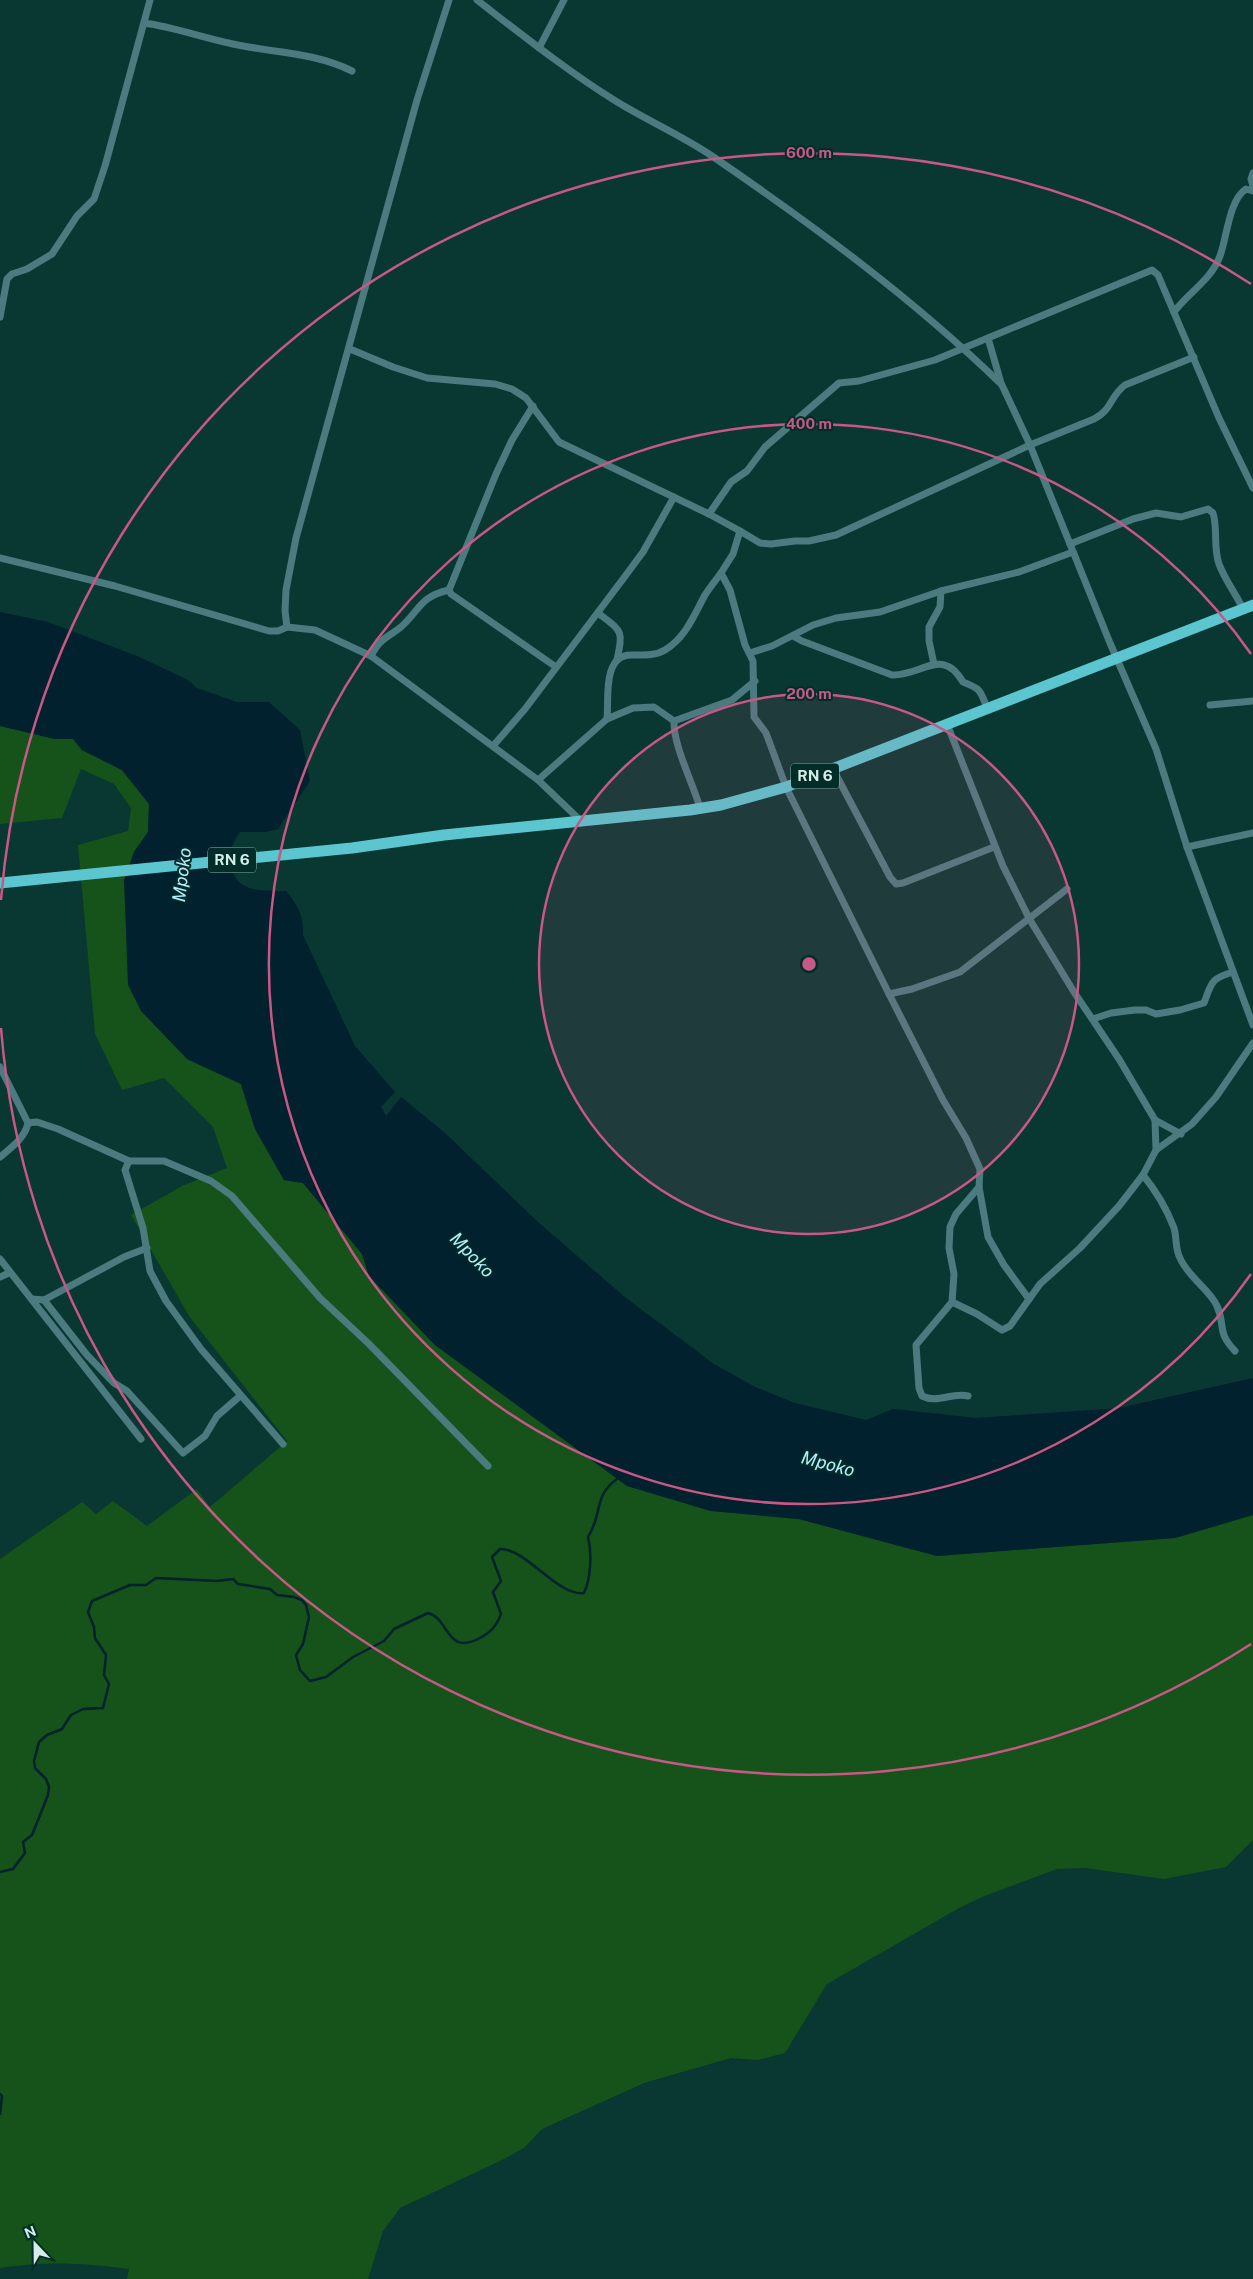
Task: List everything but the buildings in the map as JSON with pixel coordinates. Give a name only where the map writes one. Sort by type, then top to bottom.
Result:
[{"type":"main road","name":"RN 6","points":[[0,883],[352,848],[426,837],[700,808],[731,803],[786,787],[1248,607]]},
{"type":"street","points":[[0,317],[7,279],[12,274],[27,269],[52,254],[77,216],[94,199],[105,166],[150,0]]},
{"type":"street","points":[[287,627],[285,611],[286,590],[296,538],[417,100],[449,0]]},
{"type":"street","points":[[476,0],[539,48],[614,101],[710,155],[767,195],[904,297],[965,349],[1001,383]]},
{"type":"street","points":[[539,48],[564,0]]},
{"type":"street","points":[[144,23],[164,26],[232,44],[274,52],[307,55],[334,62],[352,71]]},
{"type":"street","points":[[1253,173],[1251,179],[1253,186]]},
{"type":"street","points":[[1174,312],[1212,272],[1220,258],[1234,204],[1240,193],[1246,189],[1253,191]]},
{"type":"street","points":[[709,514],[731,482],[747,471],[765,447],[839,383],[859,381],[902,370],[965,349],[1152,270],[1158,275],[1219,418],[1253,488]]},
{"type":"street","points":[[988,338],[1001,383],[1030,445],[1110,643],[1156,750],[1187,847],[1253,1024]]},
{"type":"street","points":[[350,348],[393,367],[427,378],[495,384],[519,394],[526,398],[533,406],[559,442],[709,514],[760,544],[819,540],[836,535],[1030,445],[1104,414],[1110,407],[1116,392],[1125,386],[1194,357]]},
{"type":"street","points":[[371,656],[387,634],[400,627],[426,598],[449,590],[496,474],[512,440],[533,406]]},
{"type":"street","points":[[493,746],[525,709],[643,552],[674,497]]},
{"type":"street","points":[[750,653],[772,646],[813,625],[836,618],[880,612],[941,591],[1019,572],[1132,518],[1156,513],[1181,517],[1208,509],[1213,513],[1215,518],[1215,548],[1219,564],[1248,607]]},
{"type":"street","points":[[617,660],[627,655],[655,654],[666,649],[689,626],[706,594],[734,554],[740,531]]},
{"type":"street","points":[[0,558],[115,586],[263,629],[278,631],[287,627],[315,630],[371,656],[538,780],[581,821]]},
{"type":"street","points":[[721,573],[727,582],[736,605],[738,623],[753,661],[755,681],[754,717],[766,733],[786,787],[889,994],[943,1100],[966,1138],[980,1169],[979,1187],[988,1236],[1004,1265],[1030,1299]]},
{"type":"street","points":[[449,590],[451,594],[556,667]]},
{"type":"street","points":[[934,664],[929,641],[929,627],[940,607],[941,591]]},
{"type":"street","points":[[598,613],[618,628],[621,636],[617,660],[611,671],[608,684],[607,719]]},
{"type":"street","points":[[793,636],[892,675],[901,675],[934,664],[950,666],[956,671],[963,682],[975,685],[987,708]]},
{"type":"street","points":[[674,721],[732,700],[755,681]]},
{"type":"street","points":[[1210,706],[1253,701]]},
{"type":"street","points":[[538,780],[607,719],[633,708],[654,707],[674,721]]},
{"type":"street","points":[[674,721],[674,732],[695,788],[700,808]]},
{"type":"street","points":[[947,724],[994,847],[1016,894],[1030,920],[1119,1059],[1155,1120],[1156,1150],[1143,1175],[1119,1206],[1080,1248],[1040,1284],[1010,1326],[1002,1330],[977,1314],[952,1302]]},
{"type":"street","points":[[833,769],[890,877],[896,884],[994,847]]},
{"type":"street","points":[[1187,847],[1253,833]]},
{"type":"street","points":[[889,994],[912,989],[960,972],[1068,889]]},
{"type":"street","points":[[1093,1019],[1112,1013],[1135,1010],[1146,1010],[1156,1014],[1193,1008],[1204,1003],[1210,983],[1215,978],[1233,972]]},
{"type":"street","points":[[1156,1150],[1181,1134],[1192,1124],[1216,1097],[1253,1043]]},
{"type":"street","points":[[0,1067],[28,1123],[27,1130],[21,1138],[0,1157]]},
{"type":"street","points":[[1155,1120],[1181,1134]]},
{"type":"street","points":[[28,1123],[38,1122],[58,1129],[129,1161],[164,1161],[211,1181],[232,1196],[320,1298],[369,1344],[488,1466]]},
{"type":"street","points":[[129,1161],[125,1170],[143,1228],[150,1270],[175,1315],[240,1396],[283,1444]]},
{"type":"street","points":[[1143,1175],[1162,1199],[1174,1228],[1180,1258],[1193,1279],[1216,1304],[1222,1318],[1220,1327],[1235,1351]]},
{"type":"street","points":[[968,1396],[960,1394],[931,1400],[922,1396],[919,1388],[916,1345],[952,1302],[954,1274],[949,1248],[950,1227],[956,1214],[979,1187]]},
{"type":"street","points":[[32,1299],[44,1300],[124,1257],[146,1248]]},
{"type":"street","points":[[0,1259],[9,1273],[32,1299],[42,1315],[141,1439]]},
{"type":"street","points":[[0,1277],[9,1273]]},
{"type":"street","points":[[44,1300],[87,1355],[114,1383],[127,1391],[182,1453],[206,1436],[217,1416],[240,1396]]},
{"type":"green space","points":[[0,726],[55,739],[73,739],[82,750],[122,770],[149,804],[148,832],[134,852],[128,985],[187,1059],[241,1084],[255,1129],[284,1180],[303,1183],[362,1254],[369,1276],[435,1345],[627,1486],[711,1511],[799,1519],[937,1556],[1175,1538],[1253,1515],[1253,1840],[1226,1867],[1164,1879],[1086,1868],[1057,1869],[982,1897],[959,1908],[827,1984],[785,2053],[758,2060],[731,2058],[644,2083],[542,2129],[524,2148],[400,2208],[383,2231],[368,2279],[127,2279],[129,2269],[96,2265],[49,2264],[0,2268],[0,1559],[82,1502],[96,1514],[113,1501],[147,1526],[197,1489],[210,1507],[287,1441],[189,1316],[131,1215],[182,1186],[227,1168],[213,1127],[164,1078],[122,1090],[95,1034],[78,845],[128,831],[131,808],[114,784],[81,769],[62,818],[0,824]]},
{"type":"water","name":"Mpoko","points":[[0,612],[48,622],[137,656],[188,680],[197,688],[237,702],[269,702],[300,730],[310,781],[278,829],[265,832],[240,832],[233,844],[232,850],[234,873],[244,885],[260,890],[286,891],[294,902],[301,917],[303,935],[355,1046],[395,1092],[381,1107],[386,1116],[401,1097],[445,1133],[539,1223],[626,1298],[714,1364],[755,1387],[795,1403],[866,1420],[893,1409],[977,1418],[1119,1408],[1253,1378],[1253,1515],[1175,1538],[937,1556],[799,1519],[711,1511],[627,1486],[435,1345],[369,1276],[362,1254],[303,1183],[284,1180],[255,1129],[241,1084],[187,1059],[141,1011],[128,985],[124,880],[134,852],[148,832],[149,804],[122,770],[82,750],[73,739],[55,739],[0,726]]},
{"type":"waterway","points":[[0,1872],[13,1869],[25,1853],[23,1842],[32,1835],[48,1795],[49,1787],[46,1779],[35,1768],[34,1761],[39,1742],[47,1735],[62,1729],[71,1715],[83,1709],[103,1708],[109,1684],[104,1675],[106,1655],[95,1638],[94,1627],[88,1612],[92,1601],[130,1585],[146,1585],[156,1578],[217,1581],[233,1579],[238,1584],[270,1589],[277,1595],[294,1597],[302,1600],[306,1605],[309,1617],[303,1644],[296,1655],[300,1670],[310,1681],[326,1677],[353,1657],[384,1641],[394,1629],[428,1613],[435,1616],[449,1634],[460,1642],[468,1643],[486,1634],[495,1626],[501,1614],[493,1592],[501,1581],[492,1557],[500,1549],[520,1556],[564,1588],[584,1593],[590,1565],[588,1537],[593,1529],[604,1492],[617,1479]]},
{"type":"waterway","points":[[0,2094],[2,2096],[0,2114]]}]
